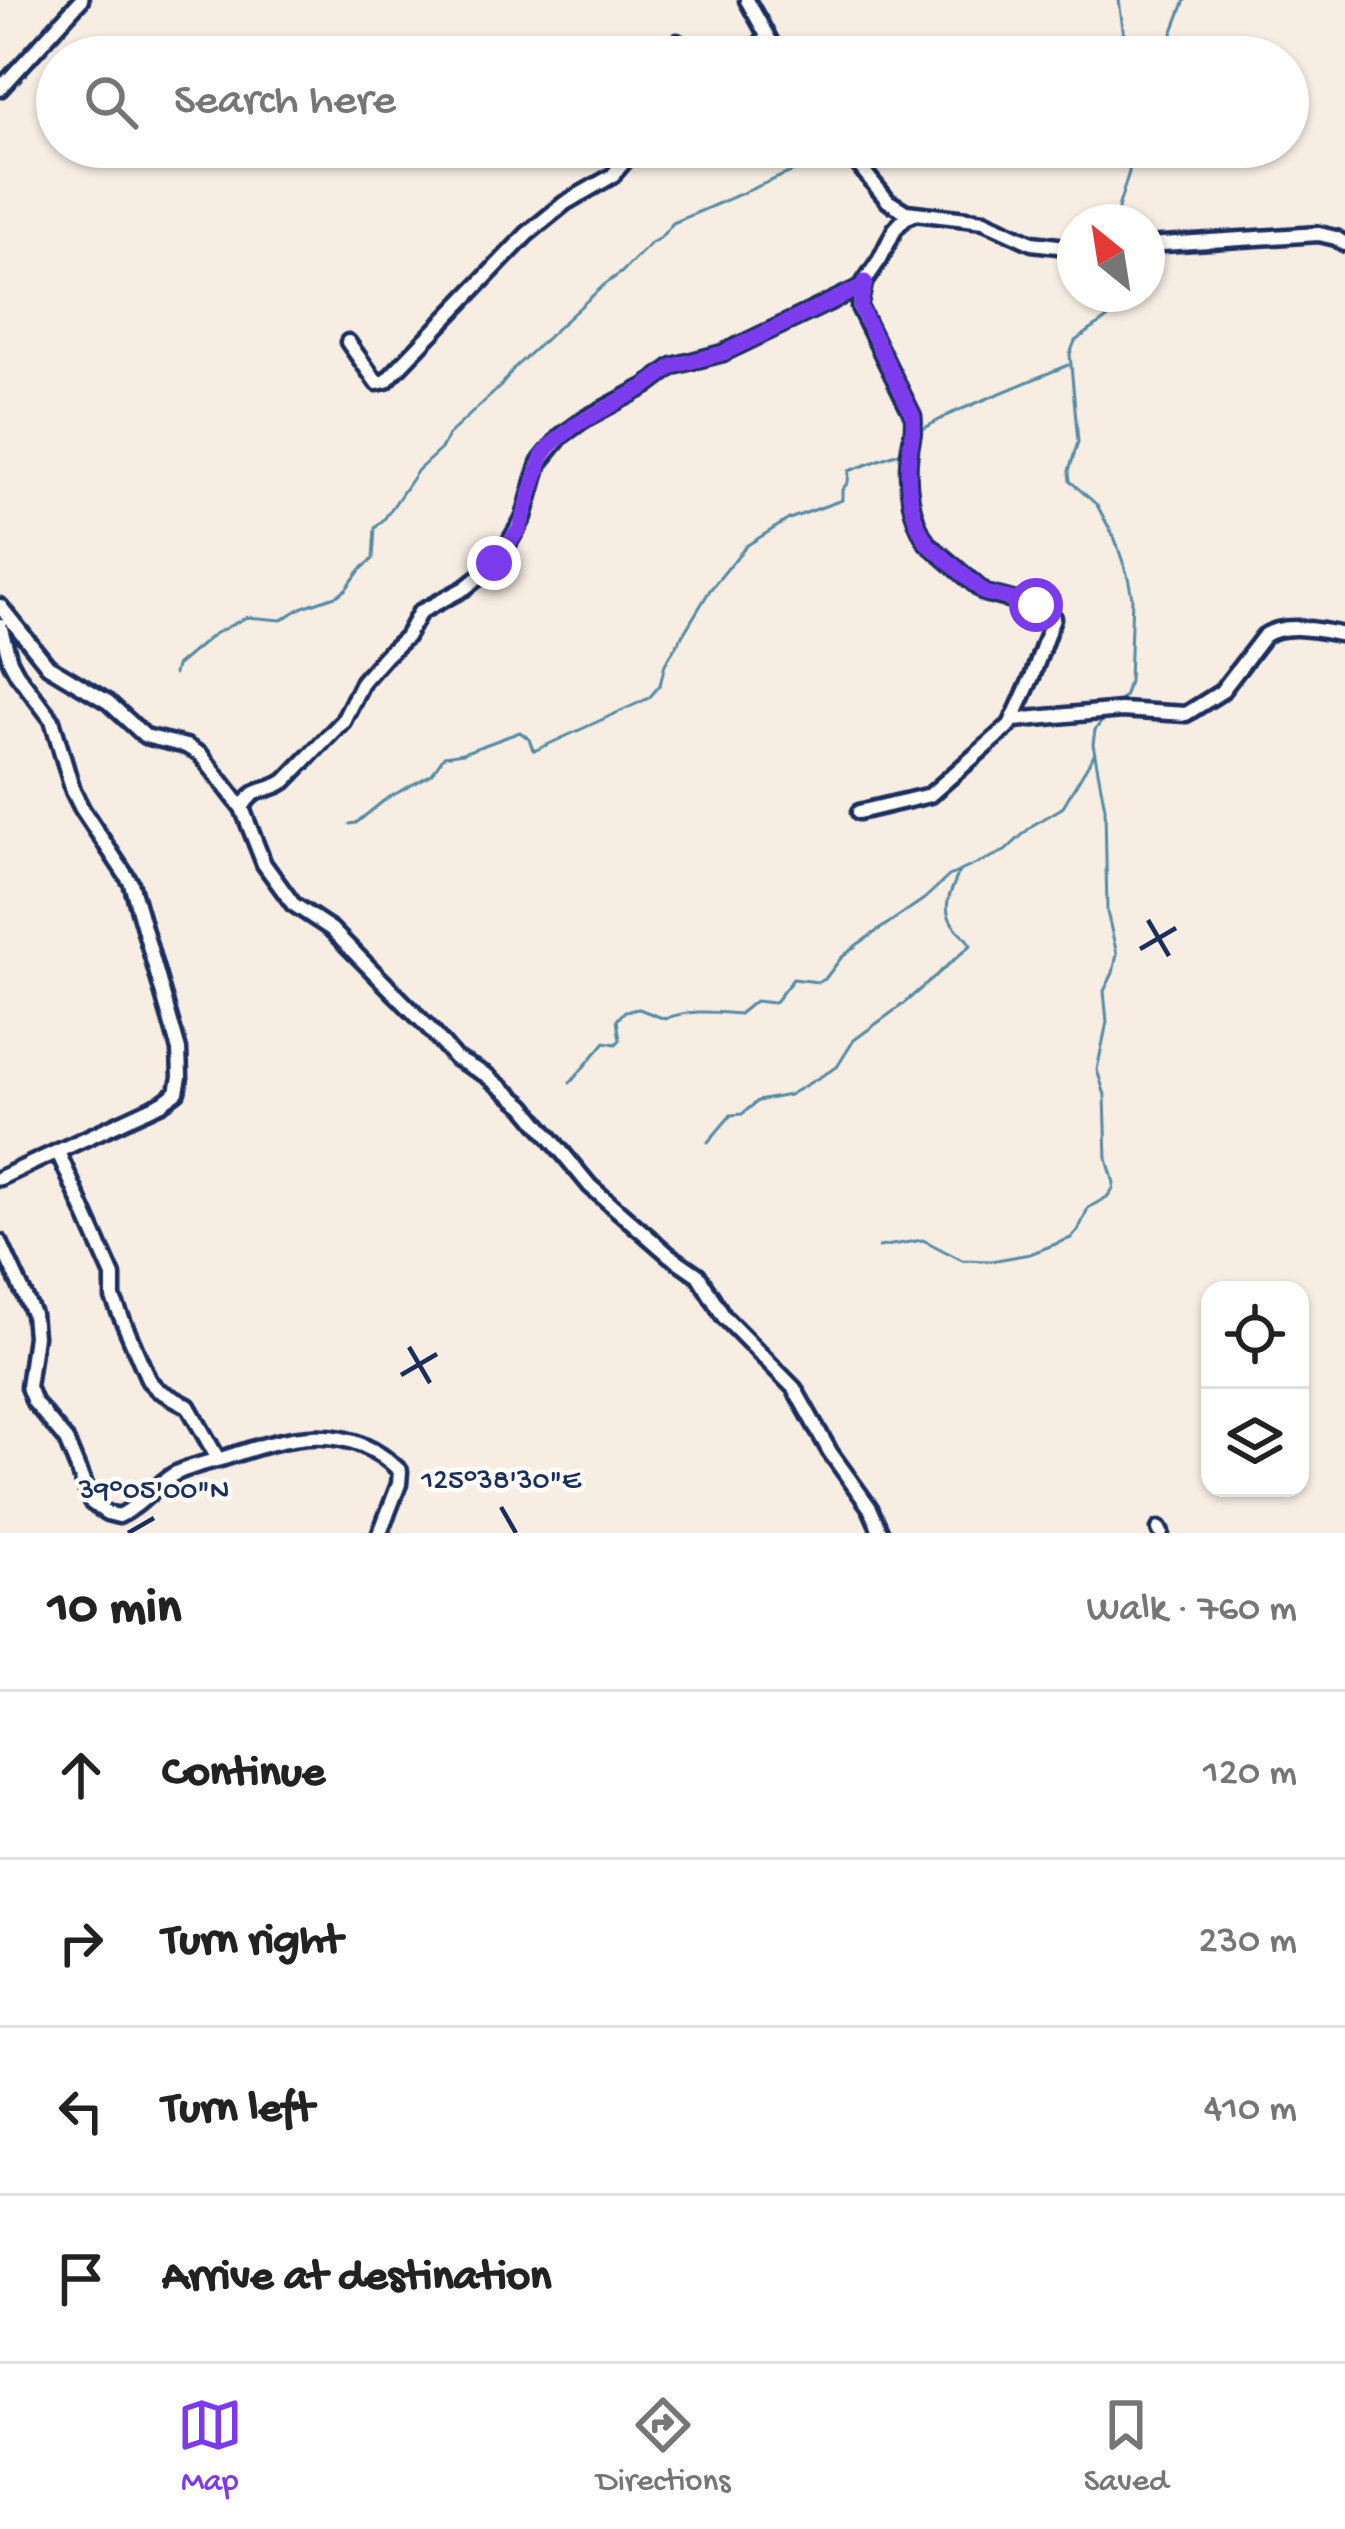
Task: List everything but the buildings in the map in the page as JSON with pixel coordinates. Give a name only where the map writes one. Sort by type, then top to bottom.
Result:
[{"type":"street","points":[[48,36],[81,0]]},
{"type":"street","points":[[747,0],[767,36]]},
{"type":"street","points":[[0,89],[36,49]]},
{"type":"street","points":[[348,342],[377,383],[386,381],[527,234],[619,168]]},
{"type":"street","points":[[861,168],[888,201],[895,229]]},
{"type":"street","points":[[888,201],[914,214],[978,220],[1032,244],[1057,246]]},
{"type":"street","points":[[242,808],[253,792],[285,781],[329,738],[364,681],[406,638],[420,612],[465,588],[494,563],[520,528],[538,463],[561,436],[673,366],[723,353],[861,287],[895,229],[914,214]]},
{"type":"street","points":[[1165,244],[1319,234],[1345,244]]},
{"type":"street","points":[[859,812],[930,795],[1014,720],[1053,614],[985,593],[920,533],[908,470],[913,416],[860,307],[865,282]]},
{"type":"street","points":[[0,607],[48,666],[108,702],[145,736],[201,754],[242,808],[264,864],[293,904],[331,928],[455,1058],[513,1096],[590,1186],[698,1275],[724,1317],[794,1388],[881,1533]]},
{"type":"street","points":[[0,625],[17,674],[52,720],[82,809],[131,883],[179,1050],[179,1086],[172,1097],[0,1178]]},
{"type":"street","points":[[1014,720],[1120,710],[1186,714],[1221,692],[1272,630],[1345,635]]},
{"type":"street","points":[[58,1152],[113,1276],[112,1298],[149,1381],[188,1406],[218,1459]]},
{"type":"street","points":[[0,1242],[35,1324],[28,1388],[38,1409],[66,1440],[96,1506],[114,1516],[126,1514],[171,1476],[300,1436],[326,1436],[367,1448],[400,1471],[380,1533]]},
{"type":"waterway","points":[[1119,0],[1124,36]]},
{"type":"waterway","points":[[1171,36],[1185,0]]},
{"type":"waterway","points":[[174,674],[176,666],[214,634],[247,617],[281,620],[346,589],[373,559],[375,528],[418,470],[514,368],[673,223],[800,168]]},
{"type":"waterway","points":[[1119,204],[1129,168]]},
{"type":"waterway","points":[[1116,312],[1075,341],[1070,354],[1078,442],[1069,471],[1070,481],[1097,505],[1115,539],[1132,597],[1129,681],[1116,707]]},
{"type":"waterway","points":[[919,431],[1068,365]]},
{"type":"waterway","points":[[350,824],[432,774],[444,756],[520,732],[536,750],[649,698],[710,590],[746,546],[789,519],[842,500],[849,471],[907,450]]},
{"type":"waterway","points":[[879,1247],[923,1240],[962,1260],[1030,1254],[1071,1238],[1088,1208],[1113,1189],[1105,1095],[1097,1070],[1107,1022],[1104,991],[1117,954],[1107,912],[1105,808],[1093,744],[1095,730],[1105,717]]},
{"type":"waterway","points":[[570,1083],[605,1042],[620,1040],[617,1020],[625,1011],[639,1009],[665,1019],[692,1012],[739,1014],[755,1001],[774,1003],[793,979],[825,979],[841,958],[949,876],[1005,851],[1033,825],[1062,808],[1095,753]]},
{"type":"waterway","points":[[708,1142],[731,1115],[742,1114],[758,1101],[789,1095],[837,1067],[854,1040],[971,945],[948,914],[959,871]]},
{"type":"route","points":[[494,563],[520,528],[542,457],[574,426],[673,366],[723,353],[865,282],[860,307],[913,416],[908,470],[920,533],[985,593],[1036,605]]}]
